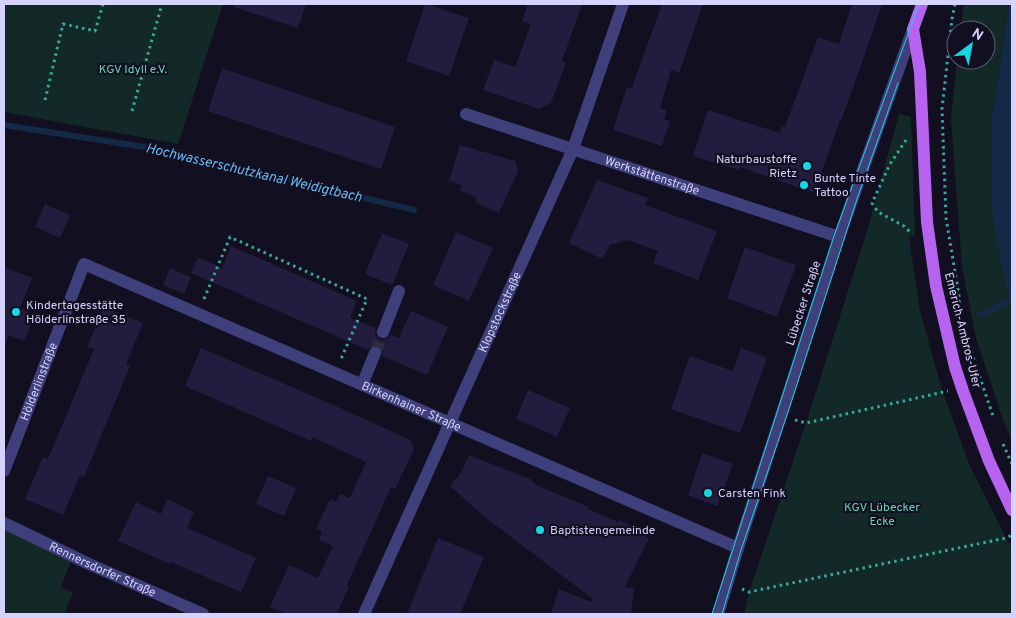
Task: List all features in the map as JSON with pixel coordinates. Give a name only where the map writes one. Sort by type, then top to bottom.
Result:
[{"type":"main road","name":"Lübecker Straße","points":[[913,29],[922,4]]},
{"type":"main road","name":"Emerich-Ambros-Ufer","points":[[913,29],[920,72],[927,222],[936,286],[955,367],[962,388],[989,461],[1012,510]]},
{"type":"street","name":"Klopstockstraße","points":[[364,614],[573,149],[623,4]]},
{"type":"street","name":"Lübecker Straße","points":[[718,614],[839,237],[913,29]]},
{"type":"street","name":"Werkstättenstraße","points":[[466,114],[839,237]]},
{"type":"street","name":"Birkenhainer Straße","points":[[84,264],[738,548]]},
{"type":"street","name":"Hölderlinstraße","points":[[4,471],[84,264]]},
{"type":"street","points":[[383,332],[399,291]]},
{"type":"street","points":[[362,384],[375,353]]},
{"type":"street","name":"Rennersdorfer Straße","points":[[4,523],[89,564],[202,614]]},
{"type":"path","points":[[45,100],[63,24],[95,31],[102,4]]},
{"type":"path","points":[[132,111],[162,4]]},
{"type":"path","points":[[955,4],[942,109],[946,218],[963,322]]},
{"type":"path","points":[[912,236],[910,231],[904,226],[878,212],[872,203],[890,164],[911,133],[942,109]]},
{"type":"path","points":[[197,313],[230,237],[368,299],[335,373]]},
{"type":"path","points":[[968,340],[994,421]]},
{"type":"path","points":[[780,416],[806,423],[962,388]]},
{"type":"path","points":[[1000,438],[1012,464]]},
{"type":"path","points":[[727,584],[749,592],[1006,538],[1012,535]]},
{"type":"green space","name":"KGV Idyll e.V.","points":[[4,4],[223,4],[178,144],[4,112]]},
{"type":"green space","points":[[964,4],[1009,4],[991,124],[1012,306],[1012,441],[1004,423],[976,338],[962,267],[951,120],[956,70],[996,70],[996,20],[962,20]]},
{"type":"green space","name":"KGV Lübecker Ecke","points":[[899,114],[911,117],[915,236],[909,237],[920,311],[943,393],[970,466],[1012,548],[1012,614],[744,614],[749,592],[806,423],[868,228]]},
{"type":"green space","points":[[4,529],[71,561],[61,587],[73,593],[64,614],[4,614]]},
{"type":"water","points":[[1009,4],[1012,4],[1012,309],[995,235],[991,193],[991,124]]},
{"type":"building","points":[[235,4],[306,4],[298,28],[234,7]]},
{"type":"building","points":[[425,4],[469,18],[449,76],[406,61]]},
{"type":"building","points":[[528,4],[582,4],[562,61],[566,63],[551,103],[539,109],[483,90],[494,60],[515,67],[531,24],[522,21]]},
{"type":"building","points":[[662,4],[703,4],[679,73],[671,70],[660,108],[667,110],[664,119],[670,121],[662,146],[613,130],[627,87],[632,88]]},
{"type":"building","points":[[852,4],[882,4],[814,193],[740,167],[739,170],[693,156],[708,110],[780,133],[782,126],[785,127],[818,37],[839,44]]},
{"type":"building","points":[[222,68],[395,127],[381,169],[208,111]]},
{"type":"building","points":[[460,145],[515,161],[518,171],[499,213],[475,202],[477,198],[459,190],[462,185],[449,181]]},
{"type":"building","points":[[597,180],[648,198],[645,205],[717,231],[698,280],[653,263],[658,251],[628,240],[610,245],[602,259],[569,243]]},
{"type":"building","points":[[45,204],[70,215],[60,238],[35,227]]},
{"type":"building","points":[[456,232],[493,248],[469,301],[433,285]]},
{"type":"building","points":[[382,233],[409,244],[392,285],[365,274]]},
{"type":"building","points":[[231,246],[357,301],[350,318],[376,328],[375,334],[381,340],[388,339],[391,335],[399,338],[411,311],[448,327],[427,375],[382,356],[383,351],[378,346],[373,345],[368,350],[191,273],[198,257],[222,268]]},
{"type":"building","points":[[745,247],[796,265],[777,317],[727,298]]},
{"type":"building","name":"Kindertagesstätte Hölderlinstraße 35","points":[[4,267],[32,278],[20,308],[35,315],[24,341],[9,335],[4,347]]},
{"type":"building","points":[[170,268],[191,277],[184,294],[163,285]]},
{"type":"building","points":[[104,307],[143,323],[126,364],[130,366],[84,477],[80,475],[63,515],[25,499],[43,457],[48,459],[94,349],[87,347]]},
{"type":"building","points":[[201,348],[410,440],[414,449],[395,489],[391,487],[347,585],[349,586],[337,614],[286,614],[270,607],[289,565],[318,578],[333,546],[319,540],[322,532],[316,529],[330,499],[336,502],[340,494],[350,498],[366,462],[312,437],[311,441],[185,386]]},
{"type":"building","points":[[741,348],[767,358],[740,433],[671,409],[690,356],[733,371]]},
{"type":"building","points":[[528,390],[570,408],[557,437],[516,419]]},
{"type":"building","points":[[702,453],[733,464],[717,506],[688,495]]},
{"type":"building","points":[[469,455],[530,479],[538,486],[589,507],[588,509],[618,522],[619,520],[636,528],[635,531],[649,538],[625,587],[634,588],[631,614],[551,614],[559,589],[591,602],[593,599],[486,518],[450,486],[460,474]]},
{"type":"building","points":[[268,476],[296,488],[284,516],[256,504]]},
{"type":"building","points":[[167,499],[194,512],[187,528],[256,558],[241,592],[118,541],[136,502],[161,514]]},
{"type":"building","points":[[438,538],[484,557],[460,614],[407,614]]},
{"type":"waterway","name":"Hochwasserschutzkanal Weidigtbach","points":[[4,125],[176,152],[414,210]]},
{"type":"waterway","name":"Hochwasserschutzkanal Weidigtbach","points":[[980,315],[1012,300]]},
{"type":"tunnel","points":[[375,353],[383,332]]},
{"type":"tram line","points":[[712,614],[834,236],[919,4]]},
{"type":"tram line","points":[[722,614],[741,550],[857,199],[898,83]]},
{"type":"place","name":"Naturbaustoffe Rietz","points":[[807,166]]},
{"type":"place","name":"Bunte Tinte Tattoo","points":[[804,185]]},
{"type":"place","name":"Kindertagesstätte Hölderlinstraße 35","points":[[16,312]]},
{"type":"place","name":"Carsten Fink","points":[[708,493]]},
{"type":"place","name":"Baptistengemeinde","points":[[540,530]]}]
